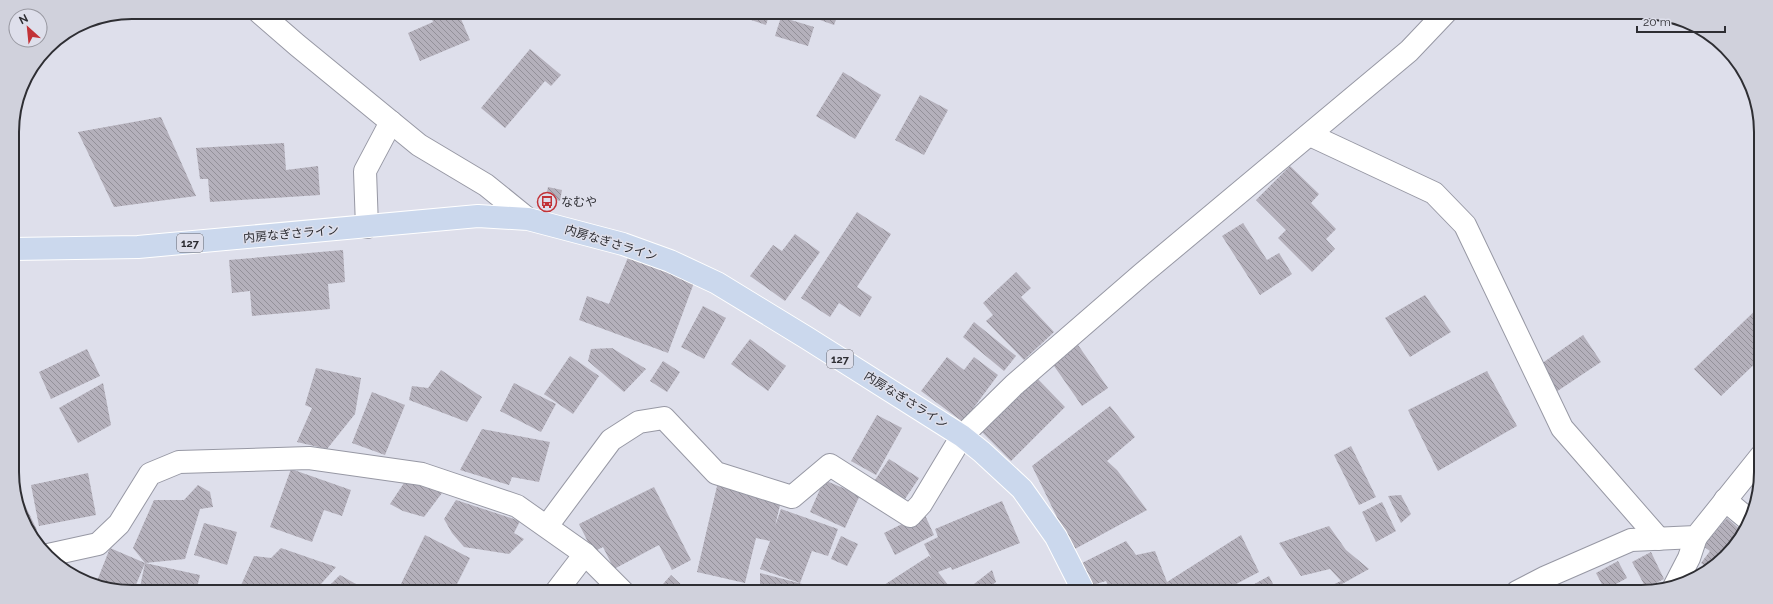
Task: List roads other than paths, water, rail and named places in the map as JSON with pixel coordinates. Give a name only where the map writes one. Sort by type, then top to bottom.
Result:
[{"type":"highway","name":"内房なぎさライン","points":[[19,249],[138,247],[478,216],[528,219],[623,244],[670,261],[717,283],[962,436],[1022,489],[1056,537],[1080,585]]},
{"type":"street","points":[[267,19],[419,145],[486,185],[528,219]]},
{"type":"street","points":[[547,526],[611,440],[639,422],[664,418],[716,473],[792,497],[830,464],[910,516],[921,504],[962,436],[1014,385],[1107,304],[1409,52],[1440,19]]},
{"type":"street","points":[[367,227],[365,171],[391,122]]},
{"type":"street","points":[[1310,136],[1434,193],[1465,225],[1562,428],[1659,539]]},
{"type":"street","points":[[54,554],[98,544],[119,524],[150,474],[179,462],[309,458],[422,474],[517,506],[547,526],[584,554],[615,585]]},
{"type":"street","points":[[1678,578],[1689,558],[1696,537],[1754,465]]},
{"type":"street","points":[[1725,500],[1744,516]]},
{"type":"street","points":[[1531,585],[1630,540],[1696,537]]},
{"type":"street","points":[[561,585],[584,554]]},
{"type":"place","name":"なむや","points":[[547,202]]}]
